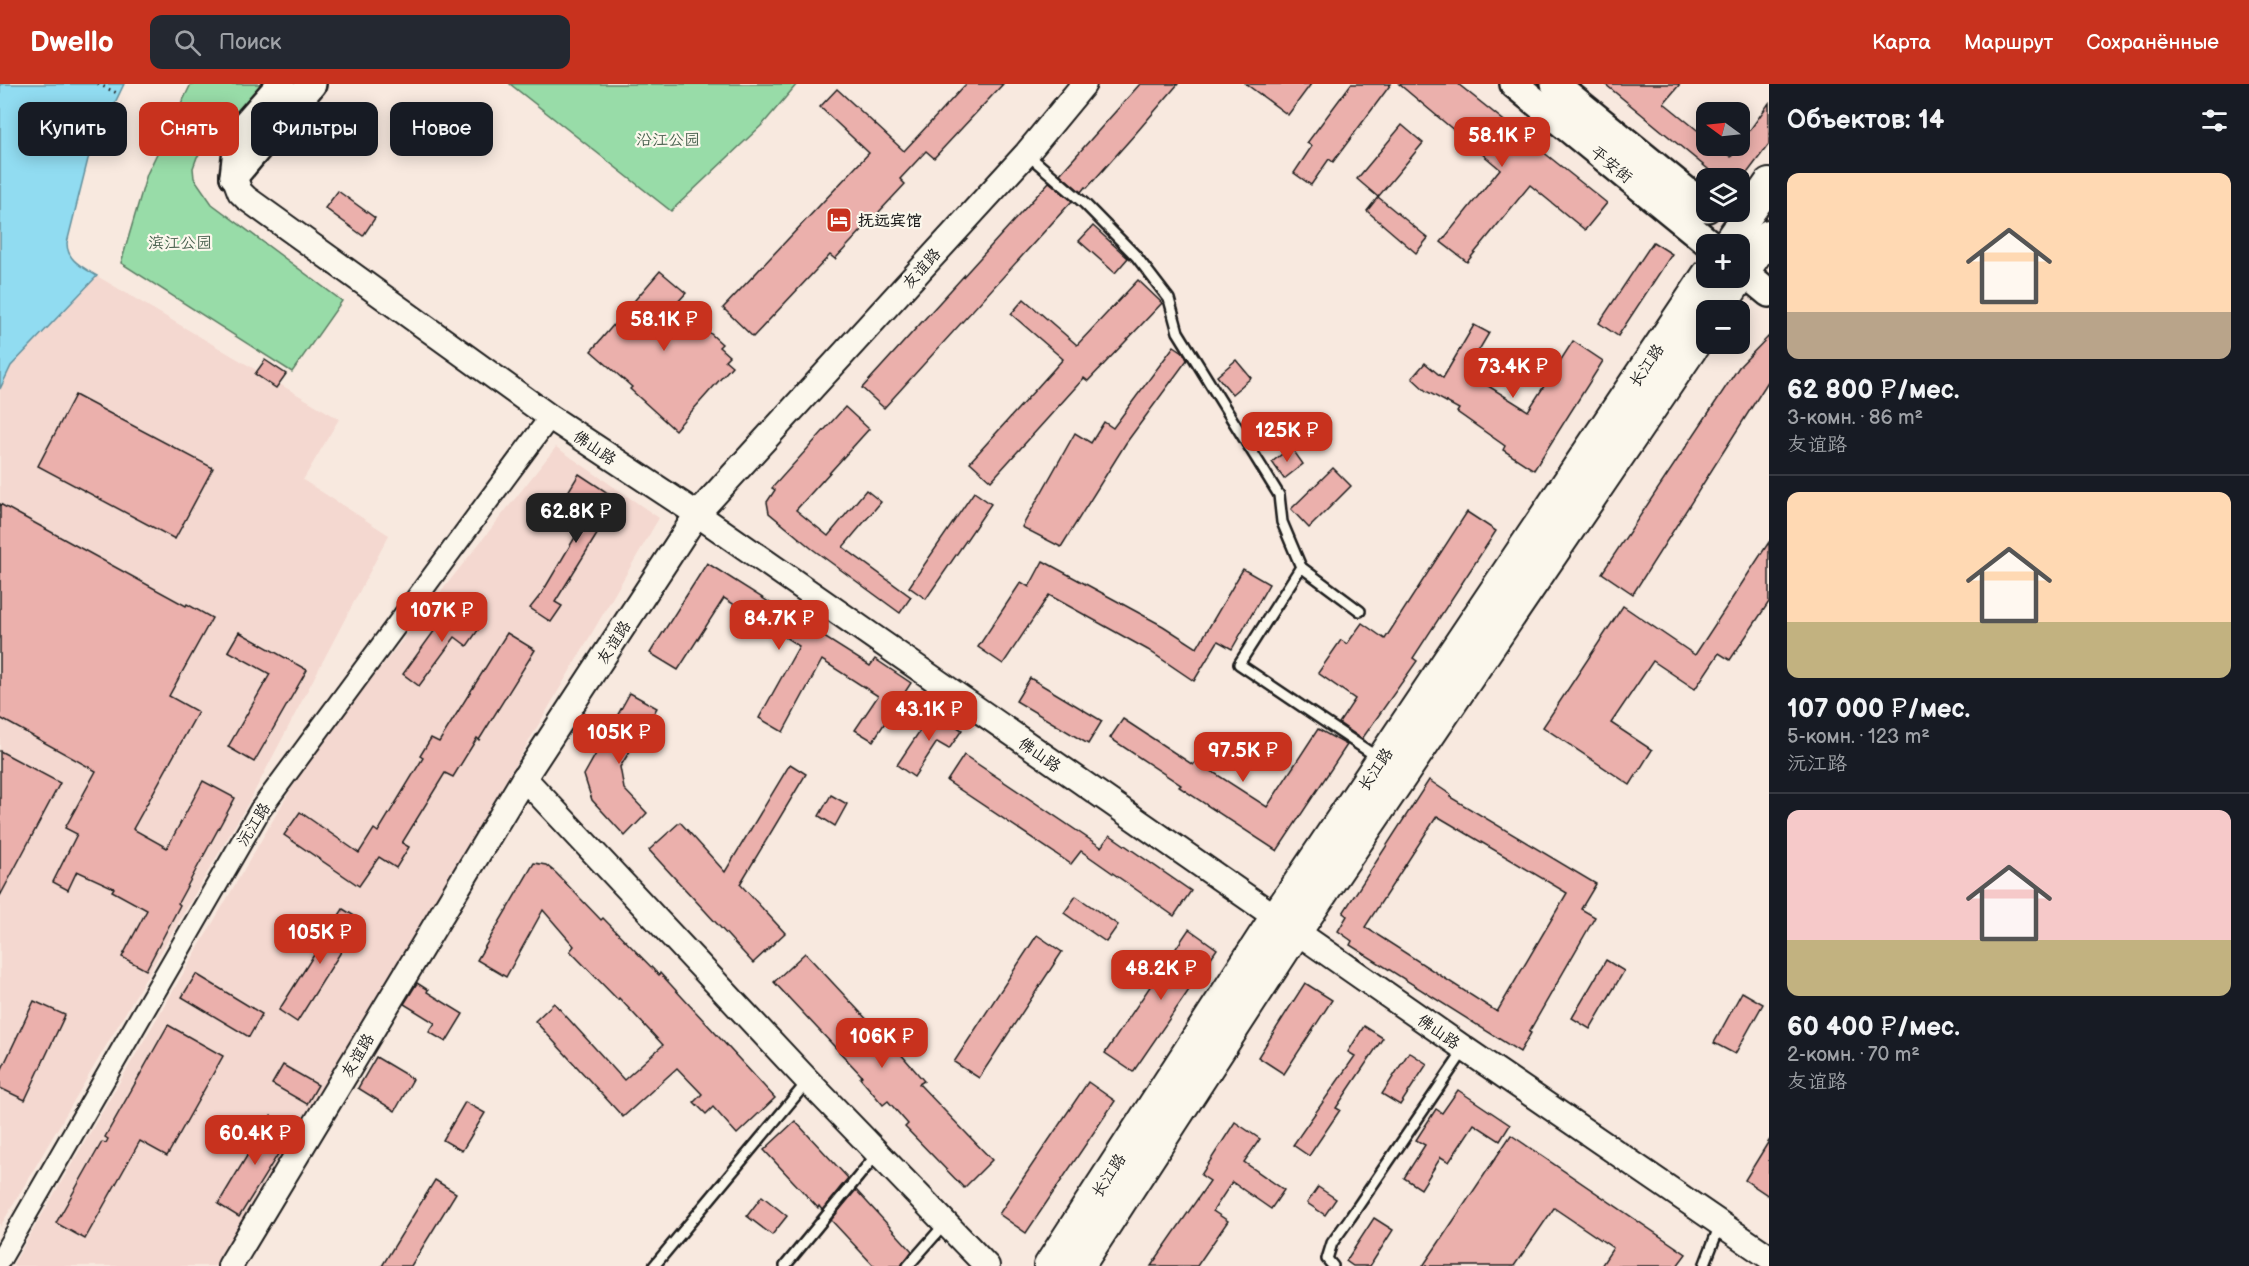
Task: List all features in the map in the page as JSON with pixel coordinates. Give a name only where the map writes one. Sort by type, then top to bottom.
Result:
[{"type":"main road","points":[[234,176],[239,132],[281,84]]},
{"type":"main road","points":[[234,176],[312,84]]},
{"type":"main road","name":"平安街","points":[[1514,84],[1698,234]]},
{"type":"main road","name":"平安街","points":[[1555,84],[1696,199]]},
{"type":"main road","points":[[1734,234],[1769,184]]},
{"type":"main road","points":[[1756,257],[1769,293]]},
{"type":"main road","points":[[1725,300],[1756,257]]},
{"type":"main road","name":"长江路","points":[[1078,1266],[1286,925],[1381,760],[1698,288]]},
{"type":"main road","name":"长江路","points":[[1049,1266],[1696,342]]},
{"type":"street","name":"友谊路","points":[[230,1266],[524,778],[697,514],[1027,153],[1084,84]]},
{"type":"street","name":"佛山路","points":[[234,176],[240,192],[246,198],[550,417],[697,514],[1465,1050],[1721,1222],[1769,1257]]},
{"type":"street","name":"沅江路","points":[[0,1260],[260,810],[550,417]]},
{"type":"street","points":[[524,778],[808,1081],[987,1266]]},
{"type":"lane","points":[[1027,153],[1085,204],[1136,256],[1169,298],[1178,332],[1279,495],[1282,522],[1301,567],[1360,611]]},
{"type":"lane","points":[[1301,567],[1239,664],[1381,760]]},
{"type":"lane","points":[[1333,1266],[1327,1259],[1332,1243],[1465,1050]]},
{"type":"lane","points":[[654,1266],[808,1081]]},
{"type":"lane","points":[[785,1266],[878,1153]]},
{"type":"lane","points":[[1704,1266],[1721,1222]]},
{"type":"lane","points":[[908,1266],[945,1223]]},
{"type":"path","points":[[98,84],[119,94]]},
{"type":"shaded area","points":[[97,276],[339,419],[303,480],[389,535],[250,800],[0,1227],[0,389],[11,366]]},
{"type":"shaded area","points":[[556,447],[659,518],[223,1266],[12,1266],[311,755]]},
{"type":"green space","name":"滨江公园","points":[[191,84],[262,84],[239,110],[239,102],[182,102]]},
{"type":"green space","name":"沿江公园","points":[[510,84],[797,84],[763,124],[671,211]]},
{"type":"green space","name":"滨江公园","points":[[156,156],[198,156],[193,168],[194,178],[212,204],[342,301],[292,372],[121,263],[147,174]]},
{"type":"water","points":[[0,84],[124,84],[115,102],[18,102],[18,156],[89,156],[67,243],[73,259],[97,276],[11,366],[0,389]]},
{"type":"building","name":"抚远宾馆","points":[[966,84],[1003,84],[934,158],[926,151],[900,179],[905,184],[835,259],[830,255],[753,337],[723,308],[869,153],[820,107],[837,89],[904,151]]},
{"type":"building","points":[[1140,84],[1178,84],[1081,192],[1060,174]]},
{"type":"building","points":[[1246,84],[1311,84],[1288,115]]},
{"type":"building","points":[[1351,84],[1391,84],[1333,162],[1329,159],[1311,185],[1294,173],[1312,146],[1307,143]]},
{"type":"building","points":[[1399,84],[1458,84],[1607,203],[1585,230],[1530,185],[1467,262],[1441,242],[1500,169]]},
{"type":"building","points":[[1605,84],[1680,84],[1664,103],[1696,129],[1696,156],[1750,156],[1750,130],[1769,103],[1769,144],[1750,169],[1707,168]]},
{"type":"building","points":[[1402,125],[1423,143],[1378,197],[1357,179]]},
{"type":"building","points":[[1049,182],[1072,201],[884,408],[862,388]]},
{"type":"building","points":[[338,191],[375,218],[363,236],[325,208]]},
{"type":"building","points":[[1378,197],[1428,238],[1416,253],[1367,211]]},
{"type":"building","points":[[1093,226],[1128,258],[1115,273],[1079,241]]},
{"type":"building","points":[[1653,242],[1672,254],[1618,336],[1599,323]]},
{"type":"building","points":[[660,271],[686,293],[677,303],[722,344],[719,347],[729,356],[725,360],[732,366],[675,430],[630,389],[632,387],[591,351]]},
{"type":"building","points":[[1138,280],[1162,303],[1088,381],[1084,378],[991,481],[970,462],[1063,359],[1011,314],[1024,299],[1077,345]]},
{"type":"building","points":[[1474,325],[1489,333],[1466,372],[1528,411],[1573,341],[1603,361],[1534,470],[1503,450],[1505,446],[1457,412],[1459,409],[1426,391],[1412,378],[1425,363],[1443,378]]},
{"type":"building","points":[[1769,336],[1769,380],[1633,594],[1602,573],[1739,367]]},
{"type":"building","points":[[1174,346],[1183,352],[1187,360],[1126,443],[1061,547],[1022,527],[1075,433],[1091,443],[1104,422],[1113,428]]},
{"type":"building","points":[[265,360],[286,374],[276,388],[255,374]]},
{"type":"building","points":[[1236,360],[1251,378],[1232,394],[1217,376]]},
{"type":"building","points":[[75,395],[213,468],[175,539],[38,466]]},
{"type":"building","points":[[845,407],[869,429],[796,510],[828,536],[866,490],[881,502],[843,547],[911,597],[900,613],[811,548],[769,513],[767,502],[775,490],[772,488]]},
{"type":"building","points":[[1291,447],[1303,464],[1284,479],[1272,462]]},
{"type":"building","points":[[1333,468],[1351,486],[1309,528],[1291,509]]},
{"type":"building","points":[[579,474],[608,493],[617,502],[555,602],[562,606],[551,622],[530,608],[542,593],[593,507],[568,492]]},
{"type":"building","points":[[974,492],[991,504],[926,599],[909,587]]},
{"type":"building","points":[[0,504],[212,618],[169,696],[198,712],[133,829],[167,848],[203,781],[235,798],[178,903],[180,905],[146,970],[122,957],[147,910],[112,891],[114,888],[77,871],[68,890],[53,882],[77,834],[65,828],[96,771],[0,718]]},
{"type":"building","points":[[1467,512],[1496,531],[1413,658],[1417,661],[1362,739],[1339,723],[1355,699],[1318,673],[1341,640],[1347,644],[1362,623],[1385,639]]},
{"type":"building","points":[[1769,542],[1769,602],[1730,660],[1719,653],[1695,689],[1653,661],[1611,723],[1652,750],[1630,785],[1543,727],[1623,606],[1695,655]]},
{"type":"building","points":[[1043,561],[1163,626],[1197,648],[1243,569],[1269,584],[1232,649],[1218,641],[1194,681],[1148,650],[1049,595],[1003,664],[978,647],[1021,582],[1029,587]]},
{"type":"building","points":[[707,563],[870,666],[875,659],[911,683],[873,741],[855,730],[878,696],[822,660],[783,732],[759,718],[799,646],[724,598],[678,670],[650,653]]},
{"type":"building","points":[[453,605],[481,626],[467,646],[455,637],[419,686],[403,674]]},
{"type":"building","points":[[239,632],[307,670],[254,762],[228,747],[270,674],[228,651]]},
{"type":"building","points":[[507,633],[535,650],[453,777],[445,773],[402,843],[409,847],[396,868],[379,857],[359,886],[284,835],[300,812],[359,853],[374,829],[378,832],[423,758],[420,756],[431,738],[439,742]]},
{"type":"building","points":[[1030,678],[1102,721],[1088,744],[1016,701]]},
{"type":"building","points":[[630,693],[657,708],[620,767],[624,789],[647,813],[625,836],[592,800],[584,775]]},
{"type":"building","points":[[933,711],[962,730],[949,749],[937,742],[914,777],[897,765]]},
{"type":"building","points":[[1123,719],[1193,765],[1196,761],[1267,807],[1318,729],[1347,745],[1277,851],[1179,787],[1181,785],[1110,738]]},
{"type":"building","points":[[0,751],[60,783],[0,896]]},
{"type":"building","points":[[964,755],[1101,847],[1110,835],[1191,891],[1174,916],[1081,851],[1071,864],[947,781]]},
{"type":"building","points":[[790,764],[806,774],[740,884],[785,933],[753,963],[649,850],[680,822],[725,872]]},
{"type":"building","points":[[1429,780],[1451,795],[1450,797],[1596,884],[1581,909],[1595,917],[1529,1032],[1531,1033],[1520,1052],[1350,945],[1352,941],[1338,931],[1347,916],[1343,913]],"holes":[[[1437,816],[1567,893],[1497,1012],[1365,927]]]},
{"type":"building","points":[[831,795],[847,804],[835,826],[819,816]]},
{"type":"building","points":[[534,863],[546,865],[556,873],[601,920],[603,918],[659,975],[660,973],[775,1098],[737,1134],[713,1107],[706,1114],[694,1102],[702,1094],[677,1068],[623,1117],[535,1021],[554,1003],[624,1080],[663,1045],[570,951],[574,946],[543,910],[506,977],[477,960]]},
{"type":"building","points":[[1076,896],[1118,925],[1106,942],[1064,913]]},
{"type":"building","points":[[343,909],[361,920],[297,1022],[279,1010]]},
{"type":"building","points":[[1189,929],[1217,949],[1133,1072],[1105,1053]]},
{"type":"building","points":[[1037,935],[1062,952],[979,1078],[954,1062]]},
{"type":"building","points":[[805,953],[886,1040],[888,1039],[924,1081],[919,1084],[992,1160],[964,1188],[905,1127],[908,1124],[888,1101],[883,1105],[860,1078],[862,1076],[774,982]]},
{"type":"building","points":[[1606,960],[1624,971],[1590,1029],[1572,1018]]},
{"type":"building","points":[[196,974],[262,1014],[249,1037],[182,997]]},
{"type":"building","points":[[417,983],[428,990],[427,992],[463,1014],[446,1042],[429,1032],[435,1023],[404,1004]]},
{"type":"building","points":[[1305,983],[1332,1000],[1284,1074],[1258,1057]]},
{"type":"building","points":[[1742,992],[1763,1004],[1735,1054],[1714,1043]]},
{"type":"building","points":[[34,1001],[65,1015],[25,1100],[0,1088],[0,1073]]},
{"type":"building","points":[[168,1025],[223,1056],[167,1156],[140,1141],[85,1239],[56,1223],[102,1142],[106,1143],[108,1139],[105,1137]]},
{"type":"building","points":[[1364,1026],[1383,1038],[1336,1108],[1340,1110],[1309,1156],[1293,1145],[1355,1056],[1348,1052]]},
{"type":"building","points":[[1409,1052],[1427,1064],[1400,1105],[1382,1094]]},
{"type":"building","points":[[376,1057],[413,1079],[395,1111],[358,1088]]},
{"type":"building","points":[[283,1065],[318,1085],[307,1104],[272,1084]]},
{"type":"building","points":[[1088,1082],[1115,1101],[1026,1233],[999,1214]]},
{"type":"building","points":[[1458,1090],[1510,1125],[1500,1141],[1474,1124],[1449,1162],[1441,1157],[1421,1189],[1404,1178],[1425,1145],[1416,1140],[1436,1109],[1442,1113]]},
{"type":"building","points":[[465,1102],[485,1113],[462,1151],[443,1140]]},
{"type":"building","points":[[271,1116],[293,1130],[239,1217],[218,1204]]},
{"type":"building","points":[[795,1121],[848,1178],[822,1210],[764,1150]]},
{"type":"building","points":[[1235,1122],[1260,1139],[1244,1162],[1284,1190],[1271,1209],[1232,1182],[1213,1211],[1228,1221],[1197,1266],[1151,1266],[1210,1181],[1201,1175]]},
{"type":"building","points":[[1511,1135],[1686,1254],[1677,1266],[1601,1266],[1613,1248],[1554,1208],[1514,1266],[1423,1266]]},
{"type":"building","points":[[1769,1141],[1769,1196],[1745,1180]]},
{"type":"building","points":[[435,1180],[456,1193],[411,1266],[382,1266]]},
{"type":"building","points":[[1318,1187],[1336,1199],[1325,1215],[1307,1203]]},
{"type":"building","points":[[856,1190],[912,1251],[901,1266],[874,1266],[831,1220]]},
{"type":"building","points":[[762,1196],[787,1216],[772,1235],[747,1216]]},
{"type":"building","points":[[1374,1218],[1393,1230],[1370,1266],[1353,1266],[1346,1261]]},
{"type":"place","name":"抚远宾馆","points":[[839,220]]}]
